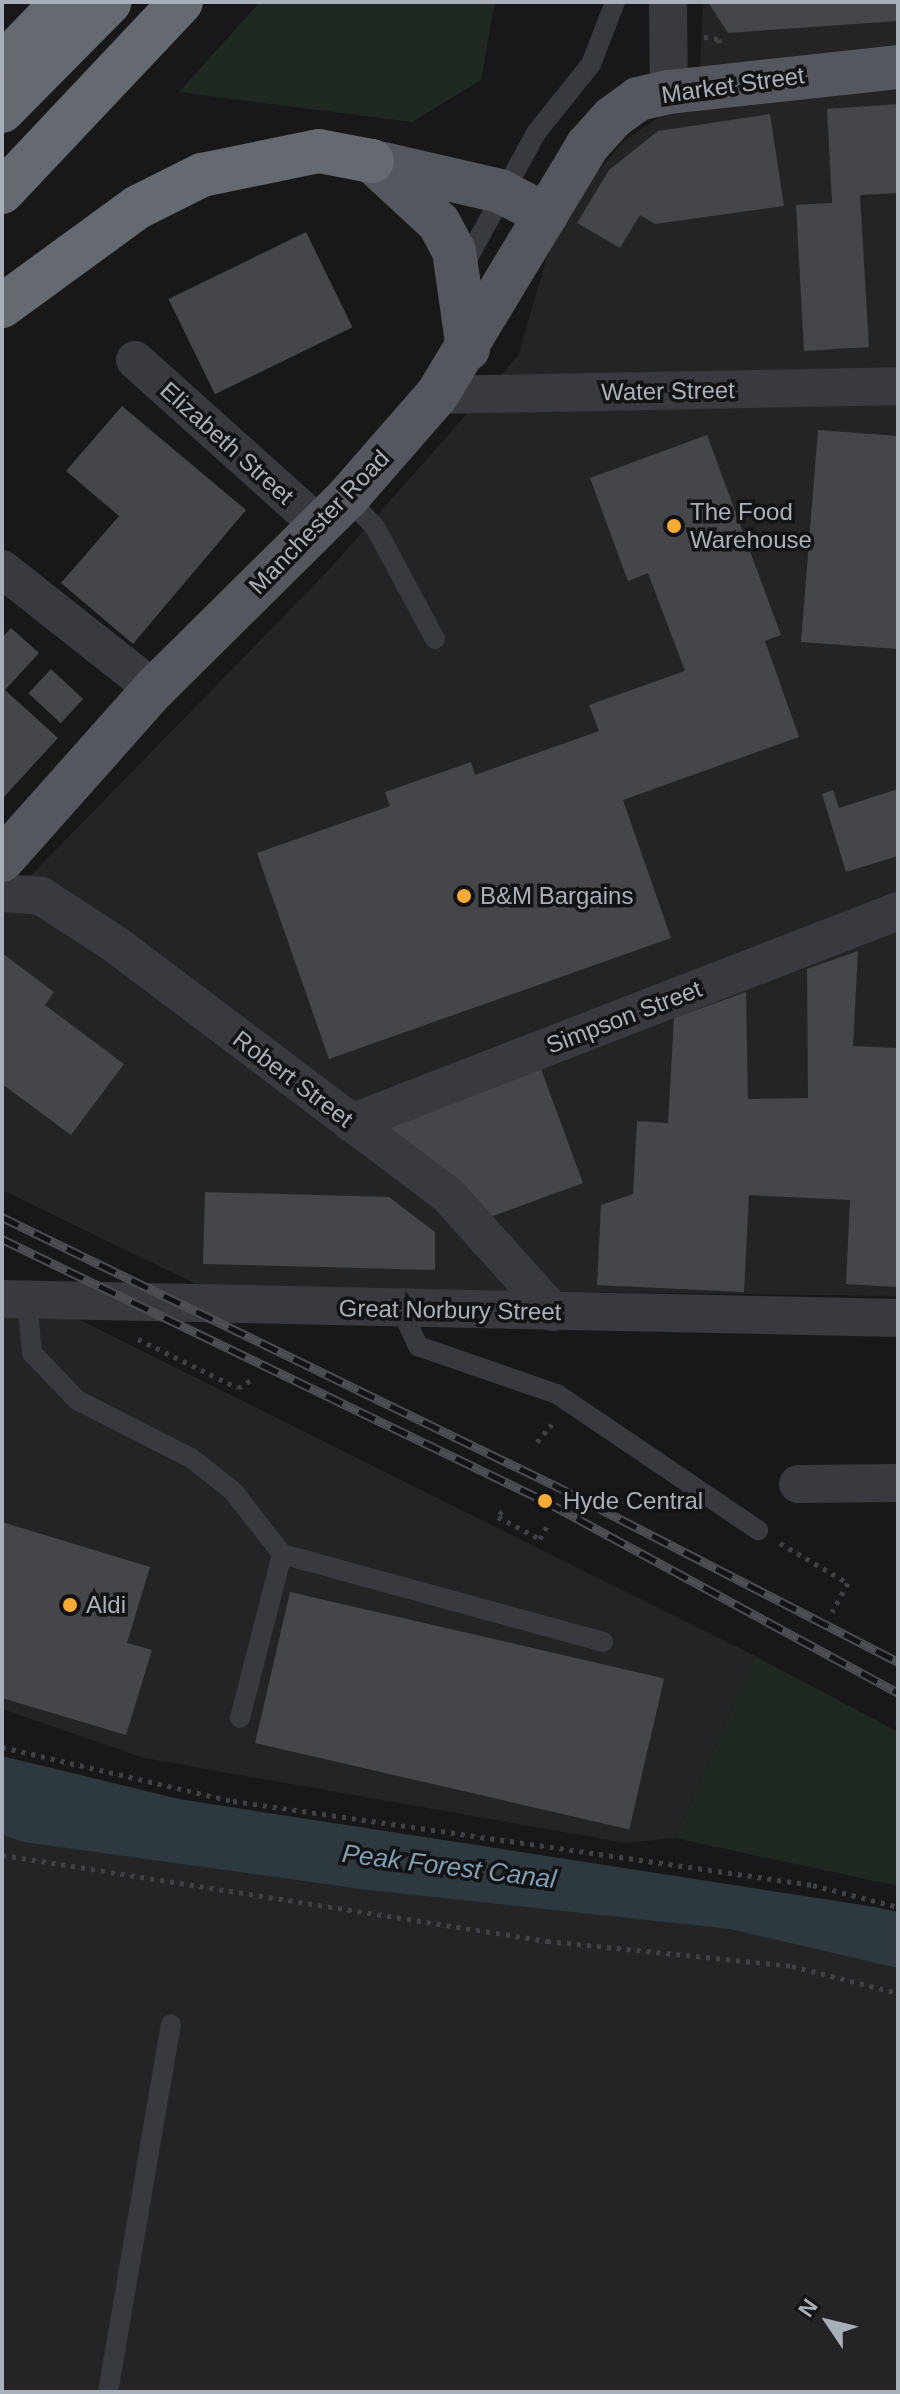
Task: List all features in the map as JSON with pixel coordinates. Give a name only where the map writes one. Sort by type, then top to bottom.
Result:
[{"type":"highway","points":[[2,65],[63,2]]},
{"type":"highway","points":[[2,111],[110,2]]},
{"type":"highway","points":[[2,192],[181,2]]},
{"type":"highway","points":[[2,306],[138,207],[202,175],[319,151],[372,161]]},
{"type":"main road","name":"Market Street","points":[[587,146],[636,100],[669,92],[898,67]]},
{"type":"main road","name":"Manchester Road","points":[[2,860],[154,689],[333,512],[437,395],[468,349],[587,146]]},
{"type":"main road","points":[[372,161],[500,191],[546,215]]},
{"type":"main road","points":[[372,161],[439,223],[460,273],[468,349]]},
{"type":"street","points":[[668,2],[669,92]]},
{"type":"street","name":"Elizabeth Street","points":[[135,360],[333,512]]},
{"type":"street","name":"Water Street","points":[[437,395],[898,386]]},
{"type":"street","points":[[2,569],[154,689]]},
{"type":"street","name":"Robert Street","points":[[2,893],[41,896],[115,944],[449,1196],[553,1312]]},
{"type":"street","name":"Simpson Street","points":[[351,1123],[898,911]]},
{"type":"street","name":"Great Norbury Street","points":[[14,1299],[898,1318]]},
{"type":"street","points":[[798,1484],[898,1483]]},
{"type":"lane","points":[[460,273],[500,191],[591,64],[615,2]]},
{"type":"lane","points":[[333,512],[375,527],[435,639]]},
{"type":"lane","points":[[14,1299],[32,1353],[77,1400],[191,1458],[233,1491],[282,1554],[603,1642]]},
{"type":"lane","points":[[401,1309],[418,1346],[557,1394],[758,1530]]},
{"type":"lane","points":[[240,1718],[282,1554]]},
{"type":"lane","points":[[108,2392],[171,2024]]},
{"type":"path","points":[[105,1302],[116,1328],[238,1388],[251,1380]]},
{"type":"path","points":[[502,1511],[498,1517],[540,1539],[548,1524]]},
{"type":"path","points":[[758,1530],[848,1583],[832,1612]]},
{"type":"path","points":[[2,1747],[233,1801],[813,1885],[898,1907]]},
{"type":"path","points":[[2,1855],[547,1941],[792,1966],[898,1993]]},
{"type":"shaded area","points":[[260,2],[495,2],[481,80],[412,122],[179,92]]},
{"type":"shaded area","points":[[703,2],[898,2],[898,1296],[202,1287],[2,1190],[2,905],[326,573],[518,356],[559,216],[624,141],[699,90]]},
{"type":"shaded area","points":[[2,1281],[755,1656],[675,1838],[626,1843],[144,1758],[2,1709]]},
{"type":"shaded area","points":[[755,1656],[898,1732],[898,1886],[675,1838]]},
{"type":"shaded area","points":[[2,1788],[898,1938],[898,2392],[2,2392]]},
{"type":"water","name":"Peak Forest Canal","points":[[2,1756],[179,1799],[898,1912],[898,1968],[730,1929],[368,1890],[24,1842],[2,1835]]},
{"type":"building","points":[[708,2],[898,2],[898,21],[728,33]]},
{"type":"building","points":[[898,104],[898,193],[860,195],[869,347],[804,351],[796,205],[832,203],[827,109]]},
{"type":"building","points":[[770,114],[784,206],[655,224],[640,215],[620,248],[577,223],[609,170],[658,131]]},
{"type":"building","points":[[306,232],[352,327],[215,394],[168,299]]},
{"type":"building","points":[[122,406],[246,510],[133,644],[61,583],[119,516],[66,471]]},
{"type":"building","points":[[818,430],[898,436],[898,649],[801,642]]},
{"type":"building","name":"B&M Bargains","points":[[707,435],[781,635],[765,641],[799,737],[623,800],[671,938],[329,1059],[257,853],[390,806],[385,792],[471,762],[475,775],[599,731],[589,705],[685,671],[648,573],[628,581],[590,478]]},
{"type":"building","points":[[11,628],[39,653],[5,690],[58,738],[2,799],[2,638]]},
{"type":"building","points":[[51,669],[83,699],[61,723],[28,693]]},
{"type":"building","points":[[898,789],[898,856],[846,872],[822,794],[833,790],[839,808]]},
{"type":"building","points":[[858,951],[853,1046],[898,1048],[898,1287],[846,1284],[850,1200],[749,1195],[744,1292],[597,1285],[601,1205],[633,1194],[637,1121],[668,1123],[674,1018],[746,992],[748,1099],[808,1098],[807,969]]},
{"type":"building","points":[[2,953],[54,992],[45,1005],[124,1064],[71,1135],[2,1084]]},
{"type":"building","points":[[541,1069],[583,1183],[490,1217],[383,1127]]},
{"type":"building","points":[[205,1192],[389,1197],[435,1232],[435,1270],[203,1264]]},
{"type":"building","name":"Aldi","points":[[2,1522],[150,1567],[127,1643],[152,1650],[126,1735],[2,1698]]},
{"type":"building","points":[[290,1592],[664,1678],[629,1829],[255,1743]]},
{"type":"railway","points":[[2,1217],[556,1486],[898,1662]]},
{"type":"railway","points":[[2,1239],[545,1501],[898,1693]]},
{"type":"place","name":"The Food Warehouse","points":[[674,526]]},
{"type":"place","name":"B&M Bargains","points":[[464,896]]},
{"type":"place","name":"Hyde Central","points":[[545,1501]]},
{"type":"place","name":"Aldi","points":[[70,1605]]}]
